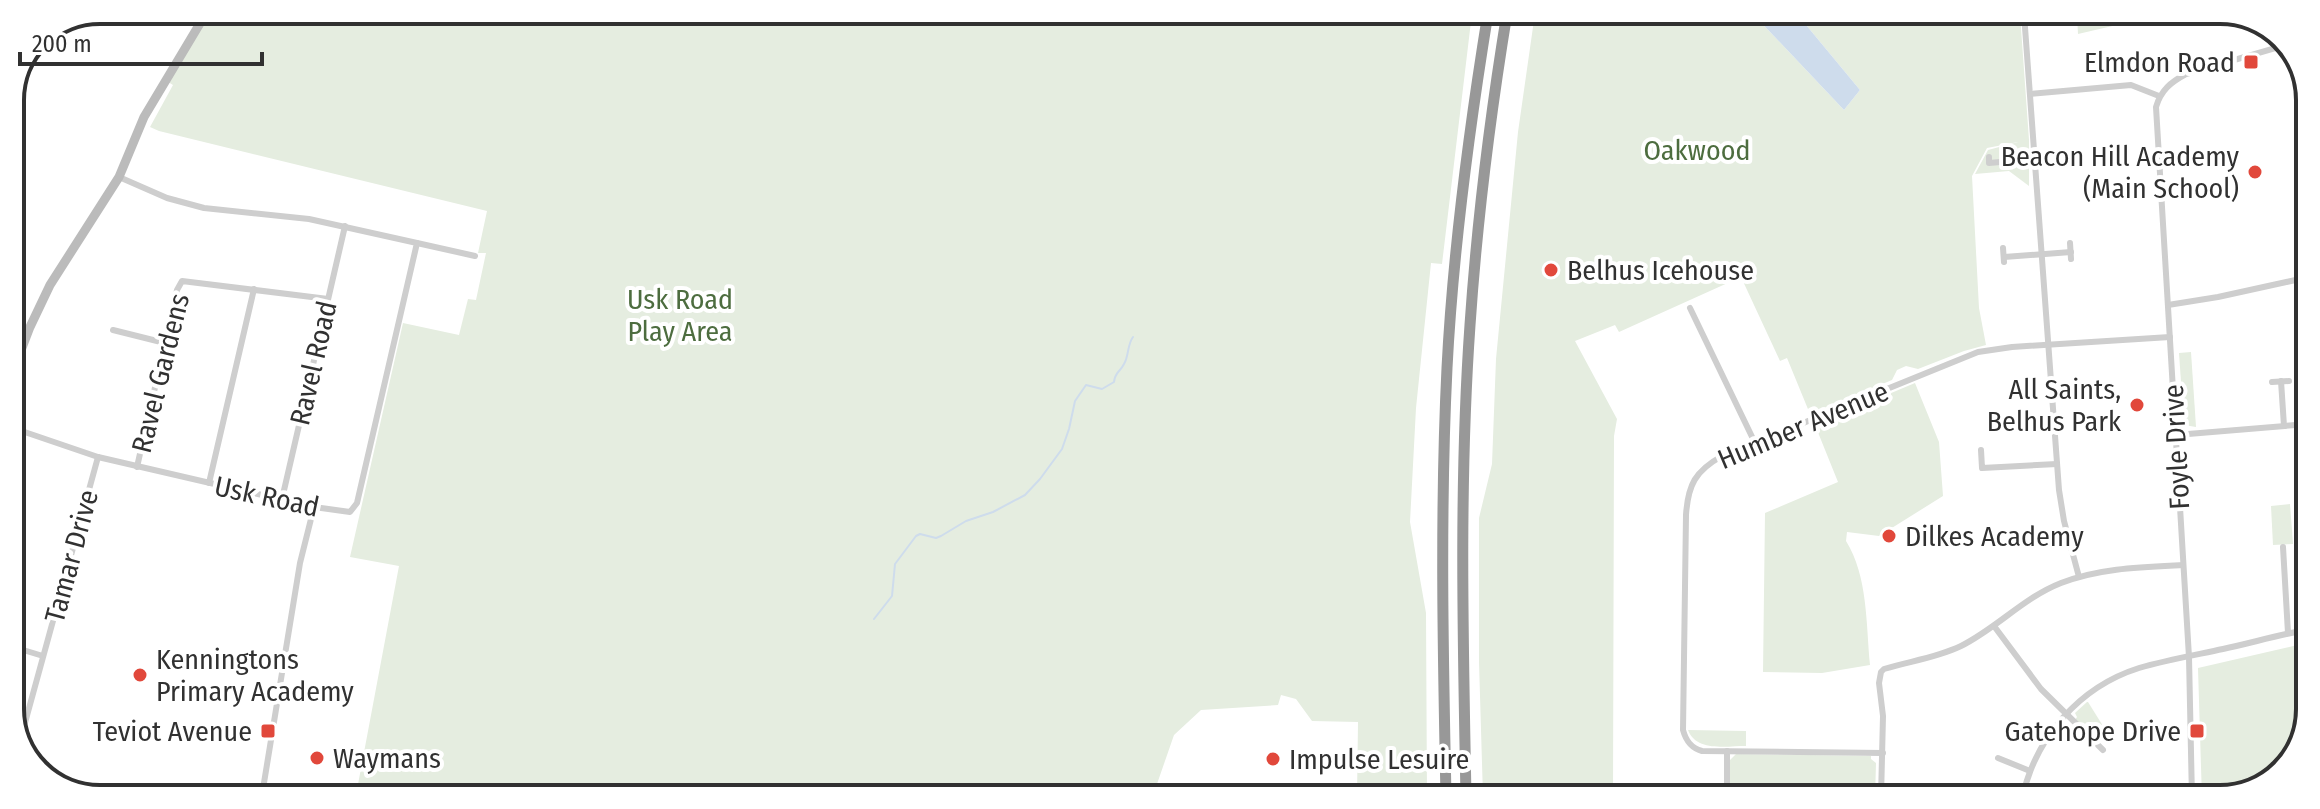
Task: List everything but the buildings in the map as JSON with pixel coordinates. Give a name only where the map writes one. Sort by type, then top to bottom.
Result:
[{"type":"highway","points":[[1446,785],[1443,617],[1447,367],[1460,206],[1486,24]]},
{"type":"highway","points":[[1466,785],[1463,536],[1467,381],[1479,223],[1506,24]]},
{"type":"street","points":[[24,343],[50,285],[119,177],[144,117],[200,24]]},
{"type":"street","points":[[2025,24],[2057,464],[2062,511],[2079,577]]},
{"type":"street","points":[[2030,94],[2131,85],[2159,96],[2172,81],[2186,74],[2275,48]]},
{"type":"street","name":"Foyle Drive","points":[[2159,96],[2157,129],[2189,657],[2192,785]]},
{"type":"street","points":[[1990,172],[1989,160],[2035,159]]},
{"type":"street","points":[[119,177],[167,198],[204,208],[289,216],[475,256]]},
{"type":"street","name":"Ravel Road","points":[[282,499],[345,226]]},
{"type":"street","name":"Usk Road","points":[[24,432],[137,467],[314,507],[350,512],[357,503],[417,243]]},
{"type":"street","points":[[2003,248],[2004,260],[2041,254],[2071,256],[2070,243]]},
{"type":"street","points":[[2168,305],[2296,280]]},
{"type":"street","name":"Ravel Gardens","points":[[137,467],[177,290],[182,281],[328,299]]},
{"type":"street","points":[[209,483],[254,289]]},
{"type":"street","points":[[1690,308],[1755,443]]},
{"type":"street","points":[[113,330],[165,343]]},
{"type":"street","name":"Humber Avenue","points":[[1883,753],[1702,751],[1687,742],[1683,730],[1687,498],[1692,484],[1703,469],[1722,456],[1978,352],[2170,337]]},
{"type":"street","points":[[2272,382],[2285,381],[2284,426]]},
{"type":"street","points":[[2176,435],[2296,425]]},
{"type":"street","points":[[1981,450],[1982,468],[2057,464]]},
{"type":"street","name":"Tamar Drive","points":[[25,723],[98,457]]},
{"type":"street","points":[[264,785],[300,563],[314,507]]},
{"type":"street","points":[[2283,547],[2288,633]]},
{"type":"street","points":[[1882,785],[1881,672],[1960,646],[2033,597],[2079,577],[2103,571],[2183,565]]},
{"type":"street","points":[[1994,626],[2041,689],[2103,750]]},
{"type":"street","points":[[2026,785],[2044,743],[2066,714],[2097,688],[2139,668],[2296,632]]},
{"type":"street","name":"Tamar Drive","points":[[24,650],[43,656]]},
{"type":"street","points":[[1727,751],[1727,785]]},
{"type":"street","points":[[1998,758],[2030,771]]},
{"type":"green space","name":"Usk Road Play Area","points":[[199,24],[1471,24],[1442,264],[1431,263],[1416,408],[1410,522],[1426,613],[1427,785],[1357,785],[1358,722],[1312,721],[1296,699],[1281,695],[1278,705],[1201,710],[1174,735],[1157,784],[358,785],[399,566],[350,557],[403,323],[459,335],[468,299],[476,300],[486,253],[478,253],[487,211],[159,131],[150,127],[173,85],[165,80]]},
{"type":"green space","name":"Oakwood","points":[[1533,24],[1762,24],[1844,110],[1860,90],[1805,24],[2021,24],[2029,186],[2009,171],[1975,174],[1988,150],[2018,142],[1987,148],[1972,176],[1979,308],[1986,345],[1918,369],[1906,366],[1897,370],[1892,380],[1810,414],[1787,358],[1780,361],[1741,277],[1619,332],[1615,325],[1575,341],[1617,419],[1614,436],[1613,785],[1483,785],[1479,518],[1492,464],[1496,359],[1518,132]]},
{"type":"green space","points":[[2078,24],[2121,24],[2078,34]]},
{"type":"green space","points":[[2191,352],[2196,427],[2184,425],[2179,353]]},
{"type":"green space","points":[[1915,383],[1939,442],[1943,496],[1879,536],[1847,532],[1846,541],[1862,585],[1870,665],[1822,673],[1763,672],[1765,513],[1838,482],[1815,425]]},
{"type":"green space","points":[[2290,504],[2293,544],[2273,545],[2271,506]]},
{"type":"green space","points":[[2296,645],[2296,709],[2292,733],[2274,763],[2254,777],[2235,784],[2202,785],[2198,668]]},
{"type":"green space","points":[[2087,702],[2113,742],[2098,742],[2075,720],[2075,713]]},
{"type":"green space","points":[[1688,730],[1746,731],[1746,746],[1705,745],[1692,737]]},
{"type":"green space","points":[[1736,754],[1871,756],[1876,763],[1875,785],[1730,785],[1730,760]]},
{"type":"water","points":[[1762,24],[1805,24],[1860,90],[1844,110]]},
{"type":"waterway","points":[[874,619],[892,596],[895,564],[916,536],[941,536],[966,521],[993,512],[1025,495],[1040,479],[1062,449],[1075,401],[1086,385],[1102,389],[1114,382],[1126,361],[1133,337]]},
{"type":"place","name":"Elmdon Road","points":[[2251,62]]},
{"type":"place","name":"Beacon Hill Academy (Main School)","points":[[2255,172]]},
{"type":"place","name":"Belhus Icehouse","points":[[1551,270]]},
{"type":"place","name":"All Saints, Belhus Park","points":[[2137,405]]},
{"type":"place","name":"Dilkes Academy","points":[[1889,536]]},
{"type":"place","name":"Kenningtons Primary Academy","points":[[140,675]]},
{"type":"place","name":"Teviot Avenue","points":[[268,731]]},
{"type":"place","name":"Gatehope Drive","points":[[2197,731]]},
{"type":"place","name":"Waymans","points":[[317,758]]},
{"type":"place","name":"Impulse Lesuire","points":[[1273,759]]}]
